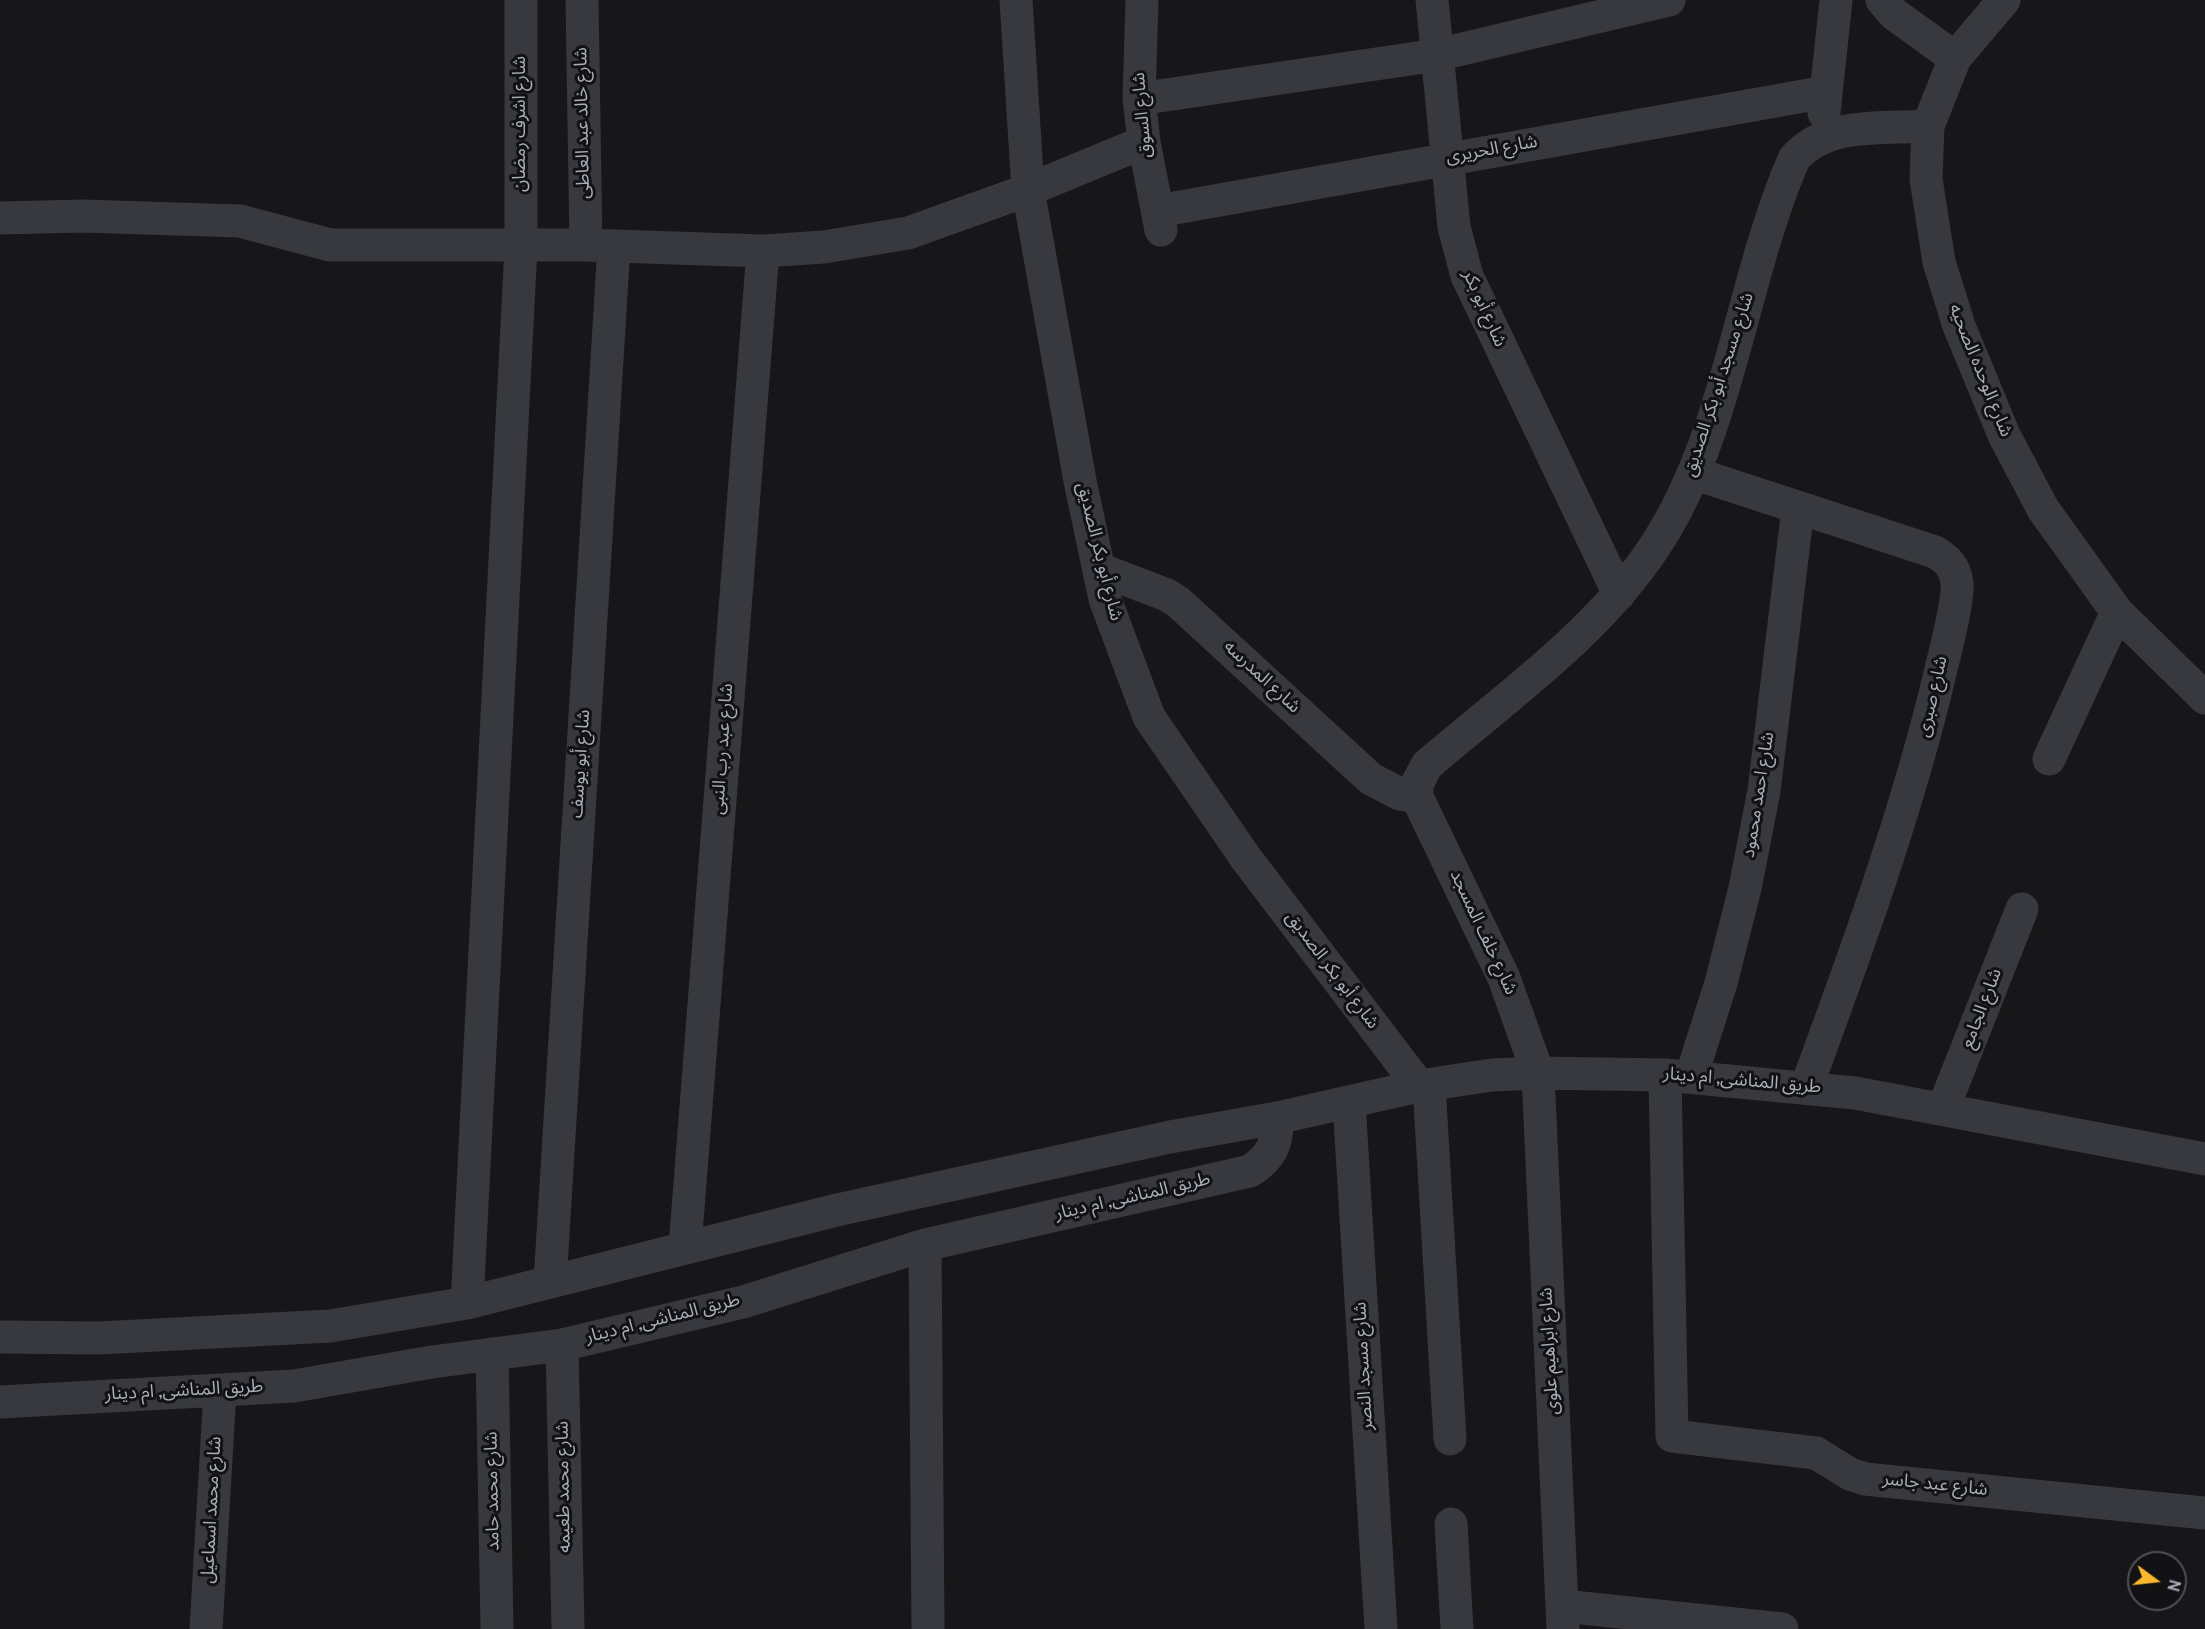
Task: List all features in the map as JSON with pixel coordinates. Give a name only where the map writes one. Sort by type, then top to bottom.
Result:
[{"type":"street","name":"شارع اشرف رمضان","points":[[467,1303],[521,247],[521,0]]},
{"type":"street","name":"شارع خالد عبد العاطى","points":[[582,0],[600,246]]},
{"type":"street","name":"شارع أبو بكر الصديق","points":[[1016,0],[1028,190],[1105,599],[1149,717],[1245,856],[1424,1086]]},
{"type":"street","name":"شارع السوق","points":[[1142,0],[1139,99],[1144,142],[1160,220]]},
{"type":"street","name":"شارع أبو بكر","points":[[1432,0],[1454,226],[1467,276],[1619,594]]},
{"type":"street","points":[[1139,99],[1437,55],[1669,0]]},
{"type":"street","points":[[1821,136],[1836,0]]},
{"type":"street","points":[[1882,0],[1894,14],[1954,58]]},
{"type":"street","name":"شارع الوحده الصحيه","points":[[2004,0],[1954,58],[1928,126],[1926,179],[1939,262],[1959,326],[2004,435],[2043,509],[2117,612],[2205,698]]},
{"type":"street","name":"شارع الحريرى","points":[[1160,220],[1447,159],[1826,92]]},
{"type":"street","name":"شارع مسجد أبو بكر الصديق","points":[[1417,797],[1417,784],[1427,765],[1589,626],[1619,594],[1655,546],[1692,472],[1706,436],[1787,175],[1794,159],[1806,145],[1821,136],[1838,132],[1928,126]]},
{"type":"street","points":[[0,218],[83,216],[240,221],[330,246],[600,246],[763,251],[824,247],[908,233],[1028,190],[1144,142]]},
{"type":"street","name":"شارع أبو يوسف","points":[[550,1282],[600,246]]},
{"type":"street","name":"شارع عبد رب النبى","points":[[685,1248],[763,251]]},
{"type":"street","name":"شارع صبرى","points":[[1692,472],[1935,552],[1947,559],[1955,572],[1958,586],[1930,711],[1900,823],[1875,901],[1806,1088]]},
{"type":"street","name":"شارع احمد محمود","points":[[1672,1436],[1678,1076],[1726,962],[1745,888],[1764,791],[1798,508]]},
{"type":"street","name":"شارع المدرسه","points":[[1099,569],[1178,602],[1371,779],[1385,788],[1417,797]]},
{"type":"street","points":[[2049,759],[2117,612]]},
{"type":"street","name":"شارع خلف المسجد","points":[[1417,797],[1504,978],[1538,1073]]},
{"type":"street","name":"شارع الجامع","points":[[1943,1110],[2022,909]]},
{"type":"street","name":"طريق المناشى, ام دينار","points":[[0,1337],[99,1338],[330,1326],[467,1303],[849,1207],[1170,1137],[1277,1118],[1424,1086],[1492,1076],[1538,1073],[1678,1076],[1855,1093],[2205,1159]]},
{"type":"street","name":"شارع ابراهيم علوى","points":[[1538,1073],[1563,1617]]},
{"type":"street","points":[[1424,1086],[1450,1439]]},
{"type":"street","name":"شارع مسجد النصر","points":[[1349,1102],[1381,1629]]},
{"type":"street","name":"طريق المناشى, ام دينار","points":[[0,1402],[294,1386],[562,1345],[742,1302],[925,1245],[1250,1171],[1263,1163],[1273,1150],[1278,1135],[1277,1118]]},
{"type":"street","points":[[925,1245],[928,1629]]},
{"type":"street","name":"شارع محمد طعيمه","points":[[562,1345],[568,1629]]},
{"type":"street","name":"شارع محمد حامد","points":[[492,1354],[497,1629]]},
{"type":"street","name":"شارع محمد اسماعيل","points":[[206,1629],[220,1390]]},
{"type":"street","name":"شارع عبد جاسر","points":[[1672,1436],[1816,1453],[1850,1474],[1865,1479],[2205,1513]]},
{"type":"street","points":[[1451,1524],[1457,1629]]},
{"type":"street","points":[[1563,1617],[1782,1629]]}]
